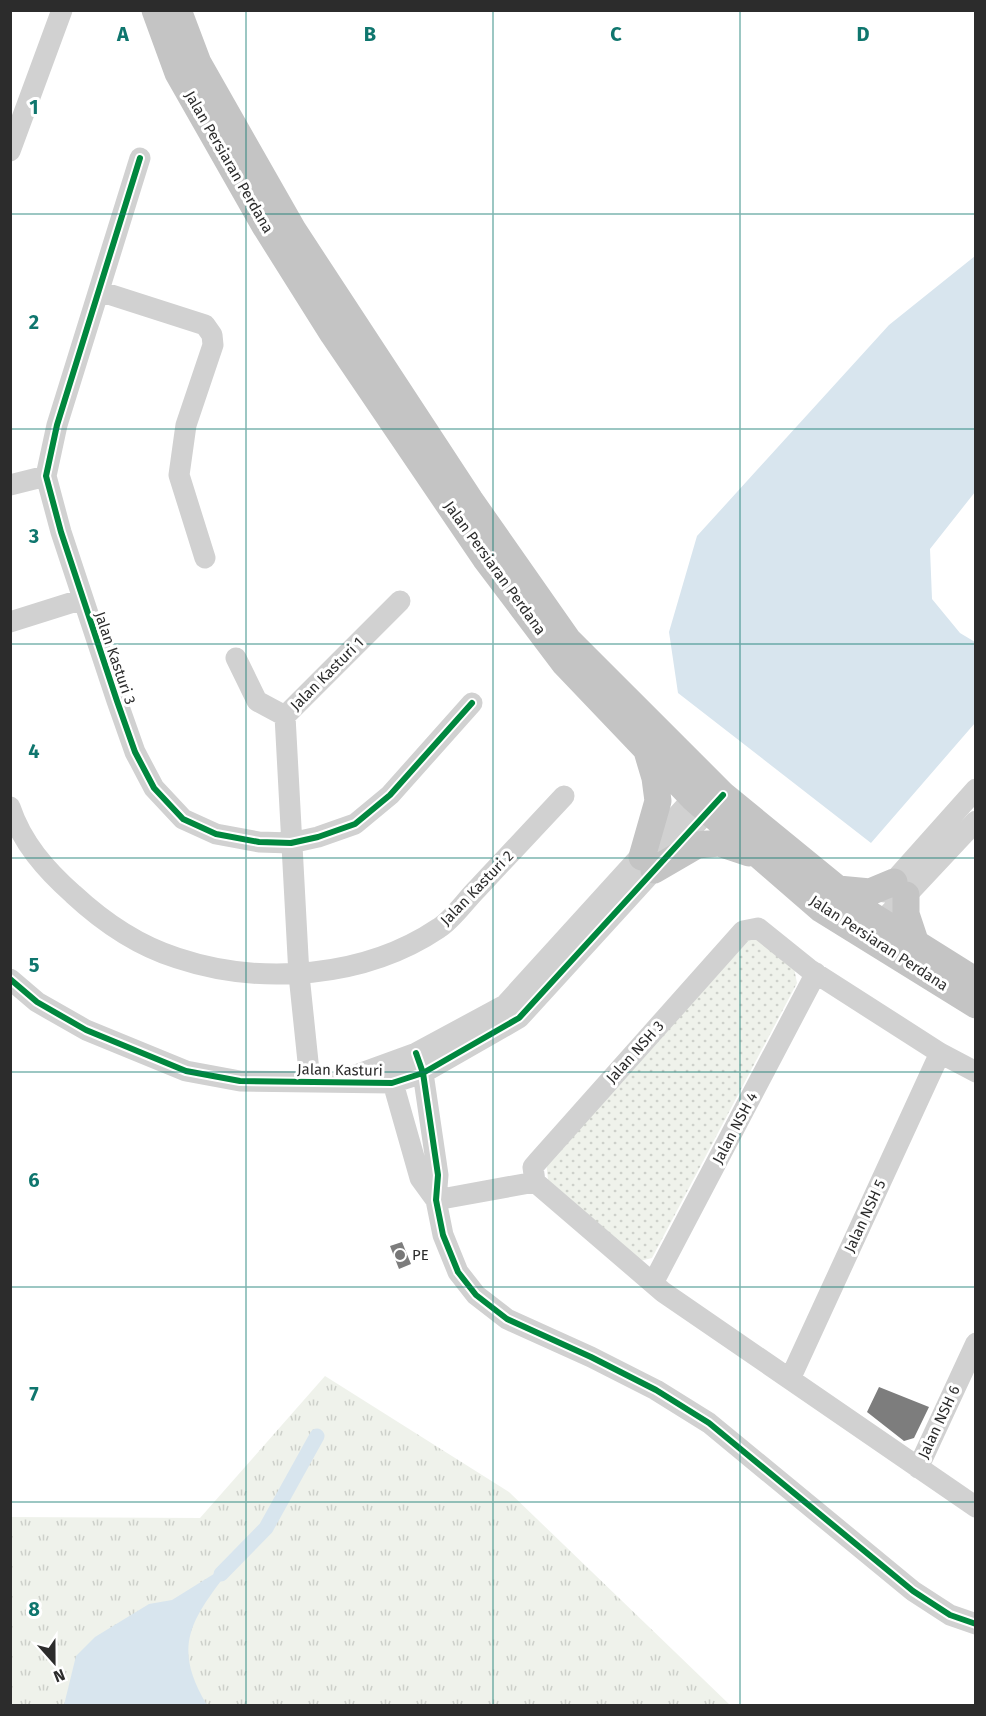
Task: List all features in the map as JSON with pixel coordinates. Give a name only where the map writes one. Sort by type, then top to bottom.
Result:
[{"type":"main road","name":"Jalan Persiaran Perdana","points":[[155,10],[178,73],[265,226],[333,334],[485,558],[565,664],[646,747],[708,797],[838,889],[867,925],[975,1005]]},
{"type":"main road","name":"Jalan Persiaran Perdana","points":[[178,10],[198,63],[293,230],[470,500],[568,640],[756,854],[821,909],[916,944],[975,981]]},
{"type":"main road","points":[[646,747],[655,778],[658,801],[648,863],[697,845],[719,843],[756,854]]},
{"type":"main road","points":[[838,889],[870,892],[900,888],[916,944]]},
{"type":"street","points":[[10,151],[62,10]]},
{"type":"street","name":"Jalan Kasturi 3","points":[[140,158],[57,425],[46,476],[83,599],[135,752],[154,788],[183,819],[216,834],[259,843],[291,843],[355,824],[390,795],[472,703]]},
{"type":"street","points":[[99,291],[205,326],[212,335],[213,345],[186,425],[179,475],[205,558]]},
{"type":"street","points":[[10,485],[46,476]]},
{"type":"street","points":[[10,622],[83,599]]},
{"type":"street","name":"Jalan Kasturi 1","points":[[236,658],[257,701],[285,716],[400,601]]},
{"type":"street","points":[[285,716],[299,975],[310,1081]]},
{"type":"street","points":[[867,925],[900,888],[975,789]]},
{"type":"street","name":"Jalan Kasturi 2","points":[[10,807],[16,825],[46,870],[85,905],[130,937],[177,958],[245,972],[299,975],[337,968],[392,953],[440,928],[564,796]]},
{"type":"street","points":[[708,797],[648,863],[519,1018],[419,1063],[438,1175],[436,1200],[443,1236],[458,1272],[476,1296],[507,1319],[628,1376],[709,1423],[913,1591],[950,1615],[975,1624]]},
{"type":"street","points":[[900,888],[975,821]]},
{"type":"street","name":"Jalan NSH 3","points":[[534,1182],[533,1167],[743,931],[758,928],[816,973]]},
{"type":"street","points":[[816,973],[940,1053],[975,1072]]},
{"type":"street","name":"Jalan NSH 4","points":[[653,1283],[816,973]]},
{"type":"street","name":"Jalan Kasturi","points":[[10,979],[37,1002],[86,1030],[186,1071],[240,1081],[341,1081],[390,1073],[419,1063]]},
{"type":"street","name":"Jalan NSH 5","points":[[790,1379],[940,1053]]},
{"type":"street","points":[[390,1073],[420,1178],[436,1200]]},
{"type":"street","points":[[436,1200],[534,1182],[653,1283],[975,1507]]},
{"type":"street","name":"Jalan NSH 6","points":[[918,1467],[975,1343]]},
{"type":"green space","points":[[743,940],[763,940],[793,963],[797,983],[652,1258],[636,1262],[548,1180],[546,1161]]},
{"type":"green space","points":[[325,1376],[509,1492],[730,1705],[11,1706],[11,1517],[200,1518]]},
{"type":"shaded area","points":[[975,256],[975,492],[930,549],[932,599],[960,633],[975,642],[975,723],[871,843],[678,693],[669,632],[697,536],[889,325]]},
{"type":"shaded area","points":[[217,1572],[224,1577],[194,1624],[188,1653],[197,1686],[207,1705],[64,1705],[76,1656],[95,1637],[149,1604],[172,1600]]},
{"type":"building","name":"PE","points":[[402,1242],[411,1264],[399,1269],[390,1246]]},
{"type":"building","points":[[879,1387],[929,1407],[914,1438],[904,1441],[867,1412]]},
{"type":"waterway","points":[[221,1574],[266,1528],[317,1436]]},
{"type":"cycle path","points":[[140,158],[57,425],[46,476],[61,532],[117,701],[135,752],[154,788],[183,819],[216,834],[259,842],[291,843],[318,837],[355,824],[390,795],[472,703]]},
{"type":"cycle path","points":[[10,979],[37,1002],[86,1030],[186,1071],[240,1081],[392,1083],[423,1073],[519,1018],[723,795]]},
{"type":"cycle path","points":[[416,1053],[423,1073],[438,1175],[436,1200],[443,1235],[458,1272],[476,1295],[507,1319],[591,1357],[656,1390],[709,1423],[913,1591],[950,1615],[976,1624]]},
{"type":"place","name":"PE","points":[[400,1255]]}]
